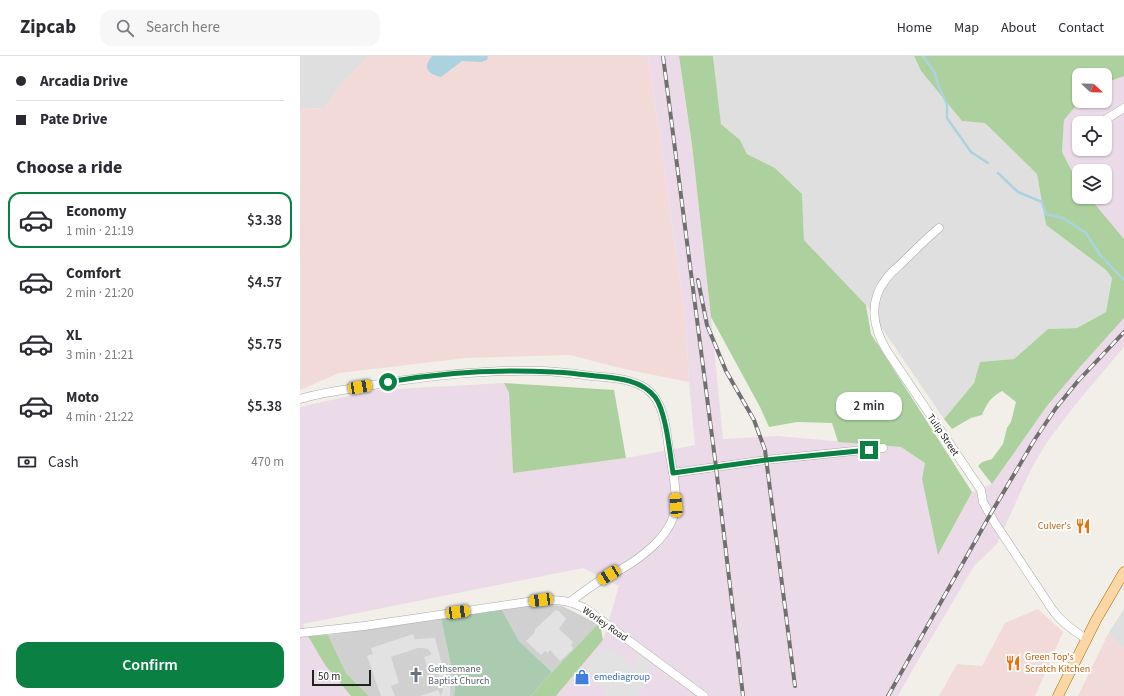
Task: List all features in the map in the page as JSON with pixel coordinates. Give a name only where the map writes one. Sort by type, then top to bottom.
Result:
[{"type":"main road","points":[[1058,696],[1096,620],[1124,572]]},
{"type":"street","points":[[1111,116],[1124,108]]},
{"type":"street","name":"Tulip Street","points":[[938,228],[890,275],[882,285],[876,298],[874,309],[877,332],[887,351],[981,490],[983,502],[993,520],[1058,618],[1071,630],[1086,639]]},
{"type":"street","points":[[300,399],[318,394],[402,380],[478,372],[556,372],[613,378],[630,381],[648,390],[660,404],[665,427],[673,473],[676,505],[672,521],[657,542],[643,554],[620,570],[587,589],[570,602]]},
{"type":"street","points":[[673,473],[766,460],[883,448]]},
{"type":"street","name":"Worley Road","points":[[300,633],[364,626],[541,600],[560,600],[570,602],[586,609],[704,696]]},
{"type":"shaded area","points":[[300,56],[368,56],[336,91],[325,108],[300,109]]},
{"type":"shaded area","points":[[368,56],[648,56],[686,326],[689,382],[624,369],[570,355],[466,358],[339,373],[300,390],[300,109],[325,108],[336,91]]},
{"type":"shaded area","points":[[648,56],[679,56],[692,145],[723,439],[778,436],[901,447],[926,463],[922,479],[939,554],[972,492],[992,484],[1047,406],[1124,318],[1124,347],[1075,405],[1047,442],[1031,469],[997,544],[974,566],[898,696],[556,696],[603,640],[619,586],[583,568],[303,624],[308,636],[325,665],[351,696],[300,696],[300,407],[376,390],[504,383],[509,393],[513,473],[626,458],[695,445],[689,382],[686,326]]},
{"type":"shaded area","points":[[713,56],[914,56],[921,71],[962,121],[985,122],[1037,174],[1046,225],[1106,270],[1112,278],[1106,312],[1077,328],[1048,329],[1014,359],[981,362],[974,383],[944,419],[866,305],[804,240],[802,194],[775,168],[747,154],[740,140],[721,124]]},
{"type":"shaded area","points":[[1124,76],[1124,239],[1095,204],[1112,204],[1112,164],[1072,164],[1072,171],[1062,152],[1064,120],[1074,108],[1112,108],[1112,80]]},
{"type":"shaded area","points":[[546,604],[562,606],[598,624],[552,672],[519,641],[502,610]]},
{"type":"shaded area","points":[[1038,609],[1063,632],[1035,696],[939,696],[957,664],[982,666],[1005,623]]},
{"type":"shaded area","points":[[1124,609],[1124,648],[1108,634]]},
{"type":"shaded area","points":[[556,610],[559,611],[566,619],[559,629],[573,642],[571,645],[573,648],[572,650],[560,661],[550,650],[548,653],[545,651],[541,655],[526,641],[535,632],[535,629]]},
{"type":"shaded area","points":[[441,619],[455,684],[454,696],[369,696],[346,673],[328,635]]},
{"type":"shaded area","points":[[413,634],[415,639],[435,638],[442,665],[450,687],[450,696],[441,696],[443,690],[437,671],[430,674],[424,657],[431,655],[431,653],[428,649],[418,648],[391,657],[399,683],[391,686],[395,696],[381,696],[367,656],[373,654],[371,648]]},
{"type":"shaded area","points":[[1108,634],[1124,648],[1124,696],[1078,696]]},
{"type":"shaded area","points":[[606,648],[610,649],[634,669],[638,662],[637,655],[633,650],[652,664],[640,695],[639,693],[636,696],[602,696],[608,690],[585,668],[600,650]]},
{"type":"shaded area","points":[[438,690],[441,696],[420,696]]},
{"type":"green space","points":[[679,56],[713,56],[721,124],[740,140],[747,154],[775,168],[802,194],[804,240],[866,305],[871,334],[972,492],[938,555],[922,479],[925,463],[901,447],[838,442],[832,423],[797,422],[769,427],[760,407],[711,317],[692,145]]},
{"type":"green space","points":[[914,56],[1124,56],[1124,76],[1112,80],[1112,68],[1072,68],[1072,108],[1074,108],[1064,120],[1062,152],[1072,171],[1072,204],[1095,204],[1124,239],[1124,318],[1047,406],[992,484],[978,466],[982,462],[992,459],[1003,444],[1016,402],[1002,391],[990,401],[982,415],[971,418],[952,429],[944,419],[974,383],[980,362],[1014,359],[1048,329],[1077,328],[1106,312],[1112,278],[1106,270],[1046,225],[1037,174],[985,123],[962,121],[921,71]]},
{"type":"green space","points":[[504,383],[614,390],[626,458],[513,473],[509,393]]},
{"type":"green space","points":[[502,610],[519,641],[552,672],[531,696],[454,696],[455,684],[441,619]]},
{"type":"green space","points":[[598,624],[601,629],[603,640],[556,696],[531,696],[552,672]]},
{"type":"green space","points":[[328,635],[346,673],[369,696],[351,696],[325,665],[308,636]]},
{"type":"water","points":[[432,56],[488,56],[487,60],[481,62],[462,61],[441,77],[428,70],[427,64]]},
{"type":"waterway","points":[[923,56],[935,73],[938,85],[947,104],[947,118],[971,152],[988,163]]},
{"type":"waterway","points":[[998,173],[1018,192],[1042,202],[1046,214],[1063,218],[1086,233],[1100,255],[1124,280]]},
{"type":"railway","points":[[663,56],[716,467],[743,696]]},
{"type":"railway","points":[[698,280],[707,325],[726,371],[754,420],[765,450],[795,686]]},
{"type":"railway","points":[[888,696],[990,515],[1035,439],[1056,408],[1078,381],[1124,332]]},
{"type":"place","name":"Culver's","points":[[1083,526]]},
{"type":"place","name":"Green Top's Scratch Kitchen","points":[[1013,663]]},
{"type":"place","name":"Gethsemane Baptist Church","points":[[416,675]]},
{"type":"place","name":"emediagroup","points":[[582,677]]},
{"type":"route","points":[[388,382],[478,372],[518,371],[556,372],[630,381],[648,390],[660,404],[673,473],[766,460],[869,450]]}]
